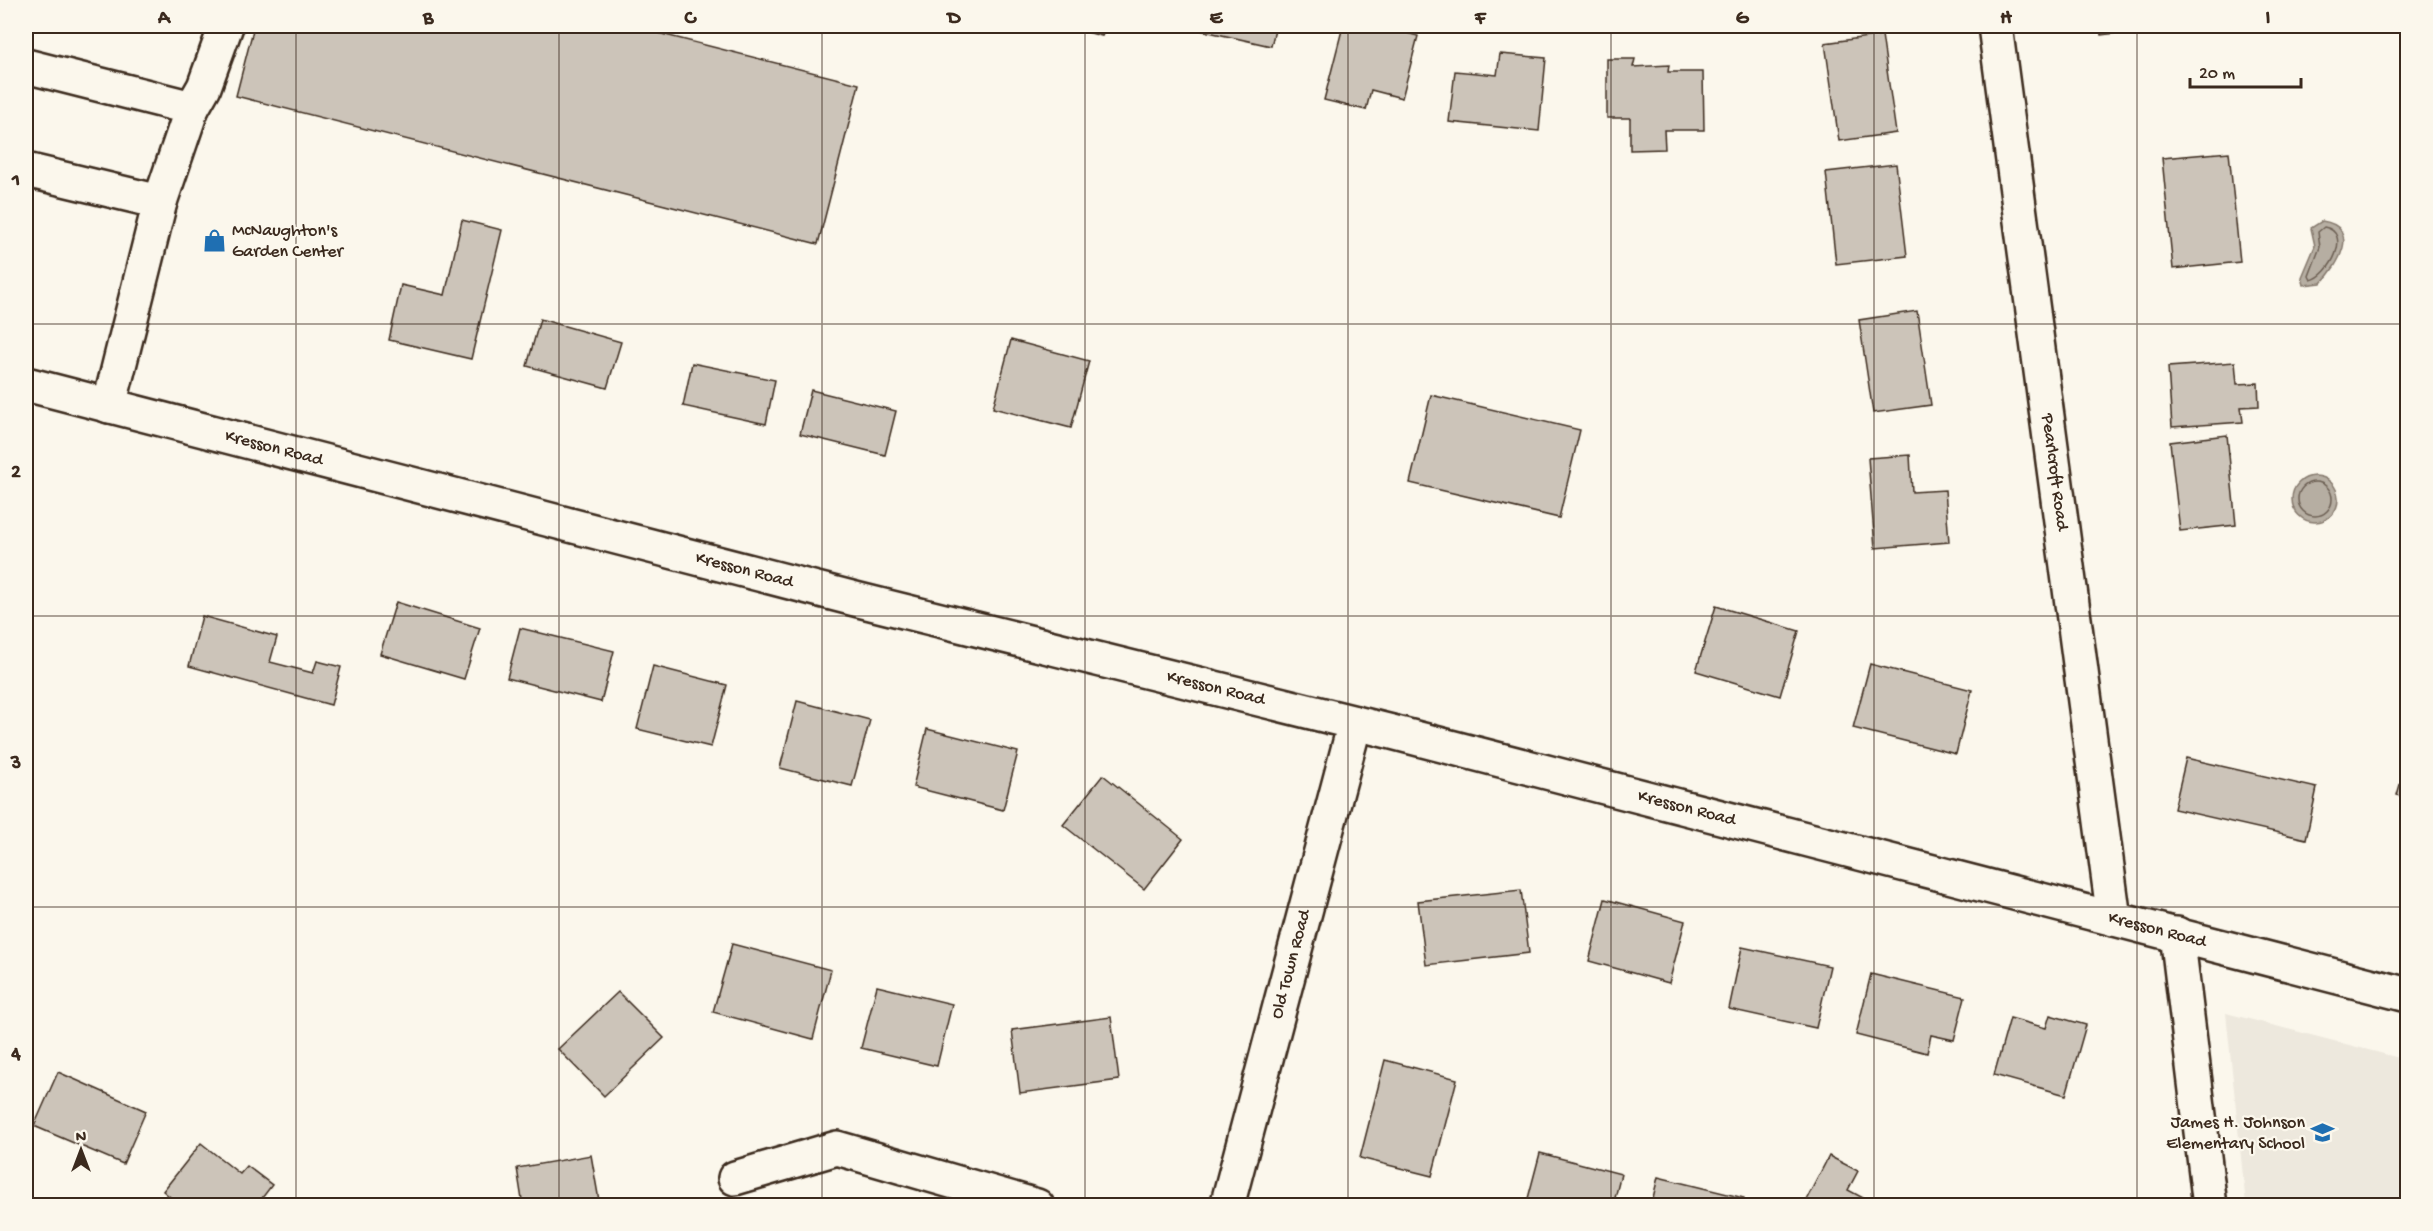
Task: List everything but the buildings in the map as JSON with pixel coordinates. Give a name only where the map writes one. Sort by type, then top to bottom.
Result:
[{"type":"street","points":[[109,406],[160,202],[192,108],[204,87],[226,26]]},
{"type":"street","name":"Pearlcroft Road","points":[[1995,26],[2114,919]]},
{"type":"street","points":[[26,66],[192,108]]},
{"type":"street","points":[[26,170],[160,202]]},
{"type":"street","name":"Kresson Road","points":[[26,384],[836,594],[1355,723],[2408,994]]},
{"type":"street","name":"Old Town Road","points":[[1227,1206],[1355,723]]},
{"type":"street","points":[[2177,934],[2210,1206]]},
{"type":"street","points":[[735,1178],[837,1148],[1037,1206]]},
{"type":"shaded area","name":"James H. Johnson Elementary School","points":[[2226,1013],[2407,1060],[2407,1205],[2246,1205]]},
{"type":"water","points":[[2322,221],[2334,225],[2341,231],[2344,239],[2343,248],[2334,267],[2321,283],[2304,285],[2302,277],[2315,246],[2311,228]]},
{"type":"water","points":[[2315,476],[2331,483],[2338,499],[2331,515],[2315,522],[2299,515],[2292,499],[2299,483]]},
{"type":"place","name":"McNaughton's Garden Center","points":[[214,241]]},
{"type":"place","name":"James H. Johnson Elementary School","points":[[2323,1133]]}]
